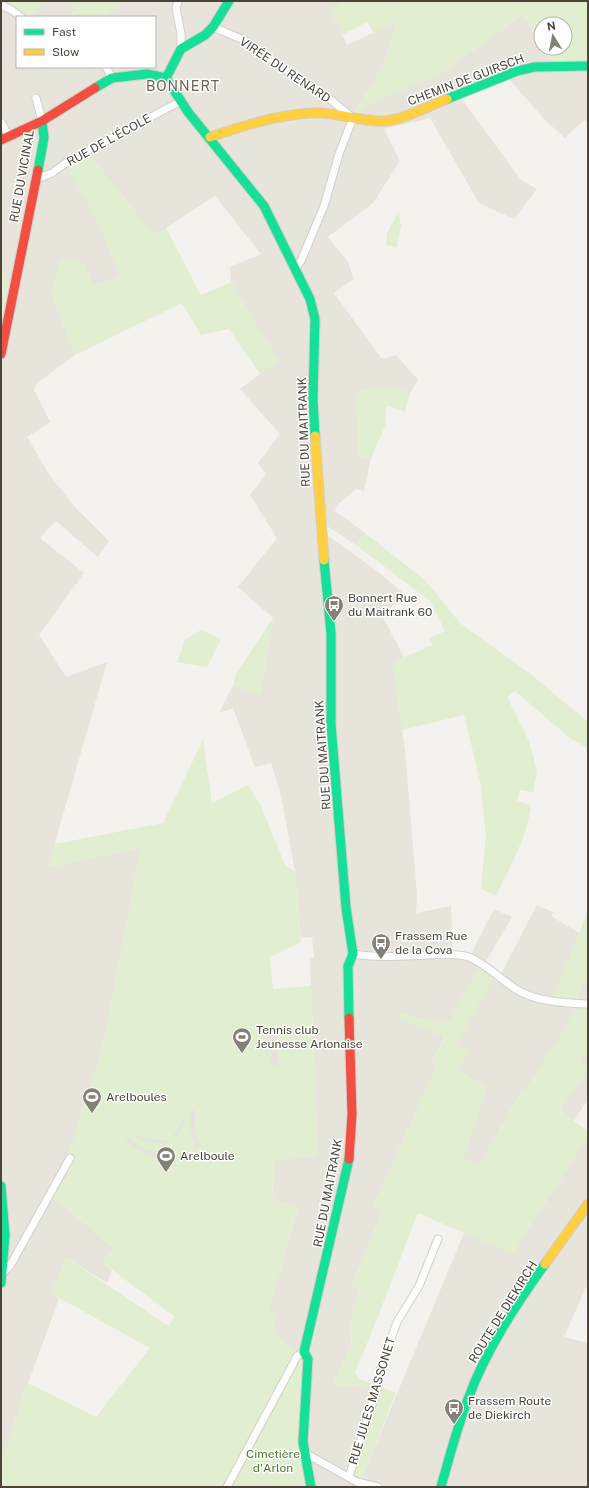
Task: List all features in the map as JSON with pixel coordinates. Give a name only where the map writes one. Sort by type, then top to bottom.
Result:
[{"type":"street","points":[[7,1],[10,9]]},
{"type":"street","points":[[1,122],[5,138],[42,121],[112,78],[146,70],[166,78],[181,49],[181,34],[176,8],[178,1]]},
{"type":"street","points":[[181,49],[205,35],[213,27],[229,1]]},
{"type":"street","points":[[1,5],[20,16]]},
{"type":"street","name":"VIRÉE DU RENARD","points":[[213,27],[246,41],[293,75],[321,92],[353,118]]},
{"type":"street","name":"CHEMIN DE GUIRSCH","points":[[210,137],[244,126],[297,114],[328,113],[379,122],[400,118],[517,71],[535,67],[588,66]]},
{"type":"street","points":[[107,68],[112,78]]},
{"type":"street","name":"RUE DU MAITRANK","points":[[166,78],[181,101],[264,206],[310,299],[315,319],[313,404],[319,507],[331,633],[331,724],[346,908],[353,954],[348,966],[352,1114],[350,1151],[340,1203],[304,1352],[308,1358],[303,1442],[311,1487]]},
{"type":"street","points":[[36,98],[42,121]]},
{"type":"street","name":"RUE DE L'ÉCOLE","points":[[36,176],[42,177],[52,173],[70,160],[181,101]]},
{"type":"street","points":[[295,269],[301,261],[324,206],[339,154],[353,118]]},
{"type":"street","name":"RUE DU VICINAL","points":[[1,354],[44,133],[42,121]]},
{"type":"street","points":[[353,954],[373,956],[447,954],[464,956],[483,965],[526,995],[543,999],[588,1004]]},
{"type":"street","points":[[3,1273],[10,1266],[70,1158]]},
{"type":"street","points":[[1,1186],[4,1217],[3,1273],[1,1284]]},
{"type":"street","name":"ROUTE DE DIEKIRCH","points":[[441,1487],[465,1408],[488,1353],[588,1204]]},
{"type":"street","name":"RUE JULES MASSONET","points":[[349,1477],[378,1386],[380,1370],[387,1351],[398,1322],[419,1286],[438,1239]]},
{"type":"street","points":[[227,1487],[297,1356],[304,1352]]},
{"type":"street","points":[[305,1453],[357,1482],[378,1487]]},
{"type":"shaded area","points":[[1,1],[10,1],[17,10],[25,16],[16,16],[16,68],[156,68],[156,16],[31,16],[43,1],[68,1],[76,8],[72,14],[111,12],[125,1],[344,1],[331,10],[347,45],[397,22],[383,66],[354,113],[363,117],[363,110],[367,105],[442,73],[523,14],[533,31],[533,56],[547,56],[553,66],[584,66],[588,58],[588,122],[583,121],[565,138],[545,120],[508,78],[461,98],[521,180],[537,189],[514,219],[479,203],[430,118],[384,129],[400,161],[373,203],[328,237],[348,262],[354,279],[334,293],[382,359],[396,355],[418,380],[410,393],[383,386],[359,458],[371,458],[364,491],[356,489],[337,505],[335,511],[365,533],[356,545],[324,524],[323,532],[373,568],[407,596],[381,614],[404,657],[393,662],[405,750],[417,895],[416,913],[451,906],[453,951],[471,954],[494,909],[512,917],[485,963],[501,974],[537,905],[553,912],[551,916],[579,933],[586,916],[588,917],[588,1008],[576,1008],[561,1035],[526,1090],[523,1089],[479,1166],[463,1159],[487,1087],[458,1071],[457,1044],[479,969],[448,1024],[398,1019],[445,1036],[432,1062],[437,1065],[373,1207],[382,1211],[352,1286],[360,1290],[352,1312],[351,1346],[333,1384],[374,1387],[347,1473],[361,1480],[464,1233],[513,1253],[588,1137],[588,1283],[564,1337],[588,1343],[588,1487],[305,1487],[298,1436],[302,1361],[299,1360],[272,1408],[277,1338],[273,1325],[276,1314],[268,1312],[298,1207],[272,1199],[274,1160],[318,1156],[310,959],[314,958],[312,937],[301,938],[295,872],[281,795],[271,763],[255,767],[233,708],[219,713],[233,685],[260,694],[273,618],[238,587],[277,538],[250,495],[266,474],[258,463],[280,434],[240,389],[279,360],[231,282],[230,267],[261,254],[215,196],[166,228],[152,235],[122,194],[89,155],[101,228],[120,276],[93,286],[52,295],[75,355],[37,383],[34,390],[50,422],[27,437],[50,476],[76,508],[109,541],[98,557],[56,521],[40,538],[84,573],[39,635],[66,677],[107,662],[48,867],[141,848],[103,1046],[73,1142],[59,1176],[59,1185],[53,1196],[113,1248],[103,1263],[112,1271],[107,1283],[66,1257],[52,1294],[59,1299],[1,1462],[1,321],[3,321],[9,284],[1,266]]},
{"type":"shaded area","points":[[276,1029],[280,1067],[272,1068],[267,1030]]},
{"type":"shaded area","points":[[588,1049],[588,1069],[580,1062]]},
{"type":"shaded area","points":[[588,1069],[588,1099],[574,1121],[560,1110]]},
{"type":"shaded area","points":[[191,1110],[195,1110],[195,1128],[200,1147],[196,1149],[191,1132]]},
{"type":"shaded area","points":[[184,1117],[184,1124],[175,1138],[173,1133],[176,1133]]},
{"type":"shaded area","points":[[135,1137],[163,1141],[167,1138],[166,1143],[143,1142],[143,1140]]},
{"type":"shaded area","points":[[128,1138],[145,1150],[168,1155],[167,1160],[146,1155],[126,1141]]},
{"type":"green space","points":[[10,1],[43,1],[31,16],[21,14]]},
{"type":"green space","points":[[68,1],[125,1],[106,16],[72,15],[76,8]]},
{"type":"green space","points":[[344,1],[588,1],[588,58],[584,66],[553,66],[547,56],[573,56],[573,16],[533,16],[533,31],[523,14],[442,73],[367,105],[363,110],[363,117],[354,113],[383,66],[397,22],[374,33],[367,22],[342,35],[331,9]]},
{"type":"green space","points":[[89,155],[122,194],[152,234],[166,228],[201,295],[231,282],[258,328],[280,360],[260,374],[229,329],[201,335],[182,303],[75,355],[52,295],[59,259],[83,262],[94,286],[120,276],[101,228],[67,168]]},
{"type":"green space","points":[[398,213],[401,225],[397,248],[386,245],[387,233]]},
{"type":"green space","points":[[1,266],[9,284],[3,321],[1,321]]},
{"type":"green space","points":[[383,386],[410,393],[405,412],[386,405],[385,426],[371,458],[359,458],[356,392]]},
{"type":"green space","points":[[365,533],[425,580],[460,623],[533,676],[588,722],[588,748],[571,739],[515,691],[507,697],[529,741],[537,772],[533,792],[520,790],[517,801],[531,805],[529,817],[517,852],[496,896],[481,889],[486,836],[480,781],[464,715],[402,730],[393,662],[433,645],[429,639],[445,631],[430,601],[356,545]]},
{"type":"green space","points":[[273,618],[260,694],[233,685],[236,674]]},
{"type":"green space","points":[[201,630],[221,639],[207,667],[177,662],[185,640]]},
{"type":"green space","points":[[203,740],[212,803],[248,785],[261,806],[285,865],[295,872],[301,942],[270,957],[273,989],[311,986],[318,1156],[274,1161],[272,1199],[298,1206],[268,1312],[276,1314],[275,1327],[278,1336],[296,1351],[224,1487],[1,1487],[1,1462],[28,1383],[96,1417],[150,1348],[52,1294],[66,1257],[168,1326],[175,1317],[103,1263],[113,1248],[53,1196],[59,1185],[58,1176],[73,1142],[103,1046],[141,848],[48,867],[55,844],[163,823]]},
{"type":"green space","points":[[586,916],[588,917],[588,972],[577,1000],[553,998]]},
{"type":"green space","points":[[479,968],[493,979],[457,1044],[469,1052],[458,1071],[487,1087],[463,1159],[479,1166],[524,1088],[526,1090],[561,1035],[576,1008],[588,1008],[588,1049],[580,1062],[588,1069],[560,1110],[588,1132],[588,1137],[513,1254],[418,1213],[355,1372],[360,1379],[396,1393],[361,1480],[347,1474],[373,1388],[333,1384],[351,1346],[352,1335],[349,1328],[352,1312],[360,1290],[352,1287],[382,1211],[373,1207],[437,1065],[432,1063],[445,1037],[398,1019],[401,1013],[448,1024]]},
{"type":"green space","name":"Cimetière d'Arlon","points":[[299,1359],[302,1361],[298,1436],[305,1487],[230,1487]]},
{"type":"traffic: fast","points":[[166,78],[181,49],[205,35],[213,27],[229,1]]},
{"type":"traffic: fast","points":[[447,99],[517,71],[535,67],[588,66]]},
{"type":"traffic: fast","points":[[95,88],[112,78],[147,74],[166,78],[188,112],[264,206],[310,299],[315,319],[313,400],[315,436]]},
{"type":"traffic: fast","points":[[38,170],[44,138],[42,121]]},
{"type":"traffic: fast","points":[[324,560],[331,633],[331,724],[346,908],[353,954],[348,966],[349,1018]]},
{"type":"traffic: fast","points":[[311,1487],[303,1442],[308,1359],[304,1352],[349,1159]]},
{"type":"traffic: fast","points":[[1,1186],[5,1235],[1,1283]]},
{"type":"traffic: fast","points":[[441,1487],[464,1410],[483,1363],[512,1312],[545,1264]]},
{"type":"traffic: slow","points":[[210,137],[260,122],[298,114],[320,113],[377,121],[394,120],[447,99]]},
{"type":"traffic: slow","points":[[315,436],[324,560]]},
{"type":"traffic: slow","points":[[545,1264],[588,1204]]},
{"type":"traffic: jam","points":[[1,140],[42,121],[95,88]]},
{"type":"traffic: jam","points":[[1,354],[38,170]]},
{"type":"traffic: jam","points":[[349,1018],[352,1114],[349,1159]]},
{"type":"place","name":"Bonnert Rue du Maitrank 60","points":[[334,622]]},
{"type":"place","name":"Frassem Rue de la Cova","points":[[381,960]]},
{"type":"place","name":"Tennis club Jeunesse Arlonaise","points":[[242,1054]]},
{"type":"place","name":"Arelboules","points":[[92,1114]]},
{"type":"place","name":"Arelboule","points":[[166,1173]]},
{"type":"place","name":"Frassem Route de Diekirch","points":[[454,1425]]},
{"type":"district","name":"BONNERT","points":[[183,86]]}]
